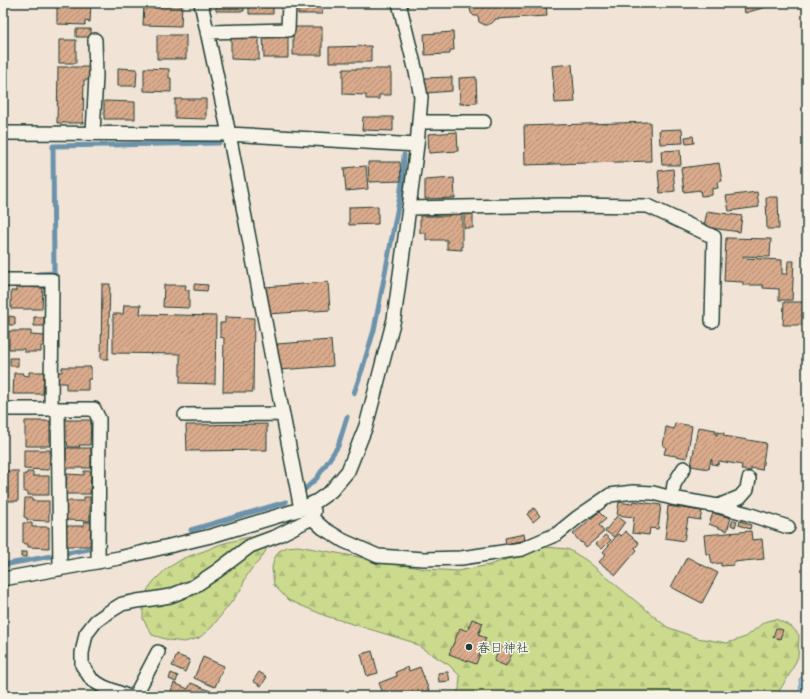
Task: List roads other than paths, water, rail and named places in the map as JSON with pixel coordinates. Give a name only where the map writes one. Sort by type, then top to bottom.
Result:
[{"type":"street","points":[[201,3],[229,134],[301,509]]},
{"type":"street","points":[[208,32],[288,30],[290,3]]},
{"type":"street","points":[[3,579],[119,558],[211,536],[301,509],[318,502],[331,491],[348,471],[366,426],[394,319],[410,208],[417,144],[421,97],[399,3]]},
{"type":"street","points":[[93,133],[96,76],[95,40]]},
{"type":"street","points":[[419,122],[484,122]]},
{"type":"street","points":[[3,132],[229,134],[417,144]]},
{"type":"street","points":[[410,208],[562,205],[648,206],[714,237],[712,321]]},
{"type":"street","points":[[3,280],[52,280],[60,569]]},
{"type":"street","points":[[3,409],[94,409],[99,419],[98,562]]},
{"type":"street","points":[[185,415],[283,414]]},
{"type":"street","points":[[672,498],[674,484],[684,468]]},
{"type":"street","points":[[718,506],[740,497],[747,489],[749,479]]},
{"type":"street","points":[[312,518],[323,528],[344,541],[378,556],[424,559],[461,558],[522,549],[557,534],[578,517],[610,495],[633,492],[653,493],[718,506],[788,527]]},
{"type":"street","points":[[127,696],[104,687],[92,680],[82,665],[82,653],[86,634],[96,622],[122,604],[170,596],[193,587],[250,546],[277,536],[312,518],[318,502]]},
{"type":"street","points":[[135,696],[158,652]]},
{"type":"water","points":[[807,673],[807,696],[800,696],[799,679]]},
{"type":"waterway","points":[[38,274],[54,273],[53,146],[219,143]]},
{"type":"waterway","points":[[354,393],[374,330],[400,196],[404,155]]},
{"type":"waterway","points":[[302,485],[303,491],[317,478],[338,446],[347,417]]},
{"type":"waterway","points":[[191,530],[286,502]]},
{"type":"waterway","points":[[3,565],[89,549]]},
{"type":"place","name":"春日神社","points":[[469,647]]}]
